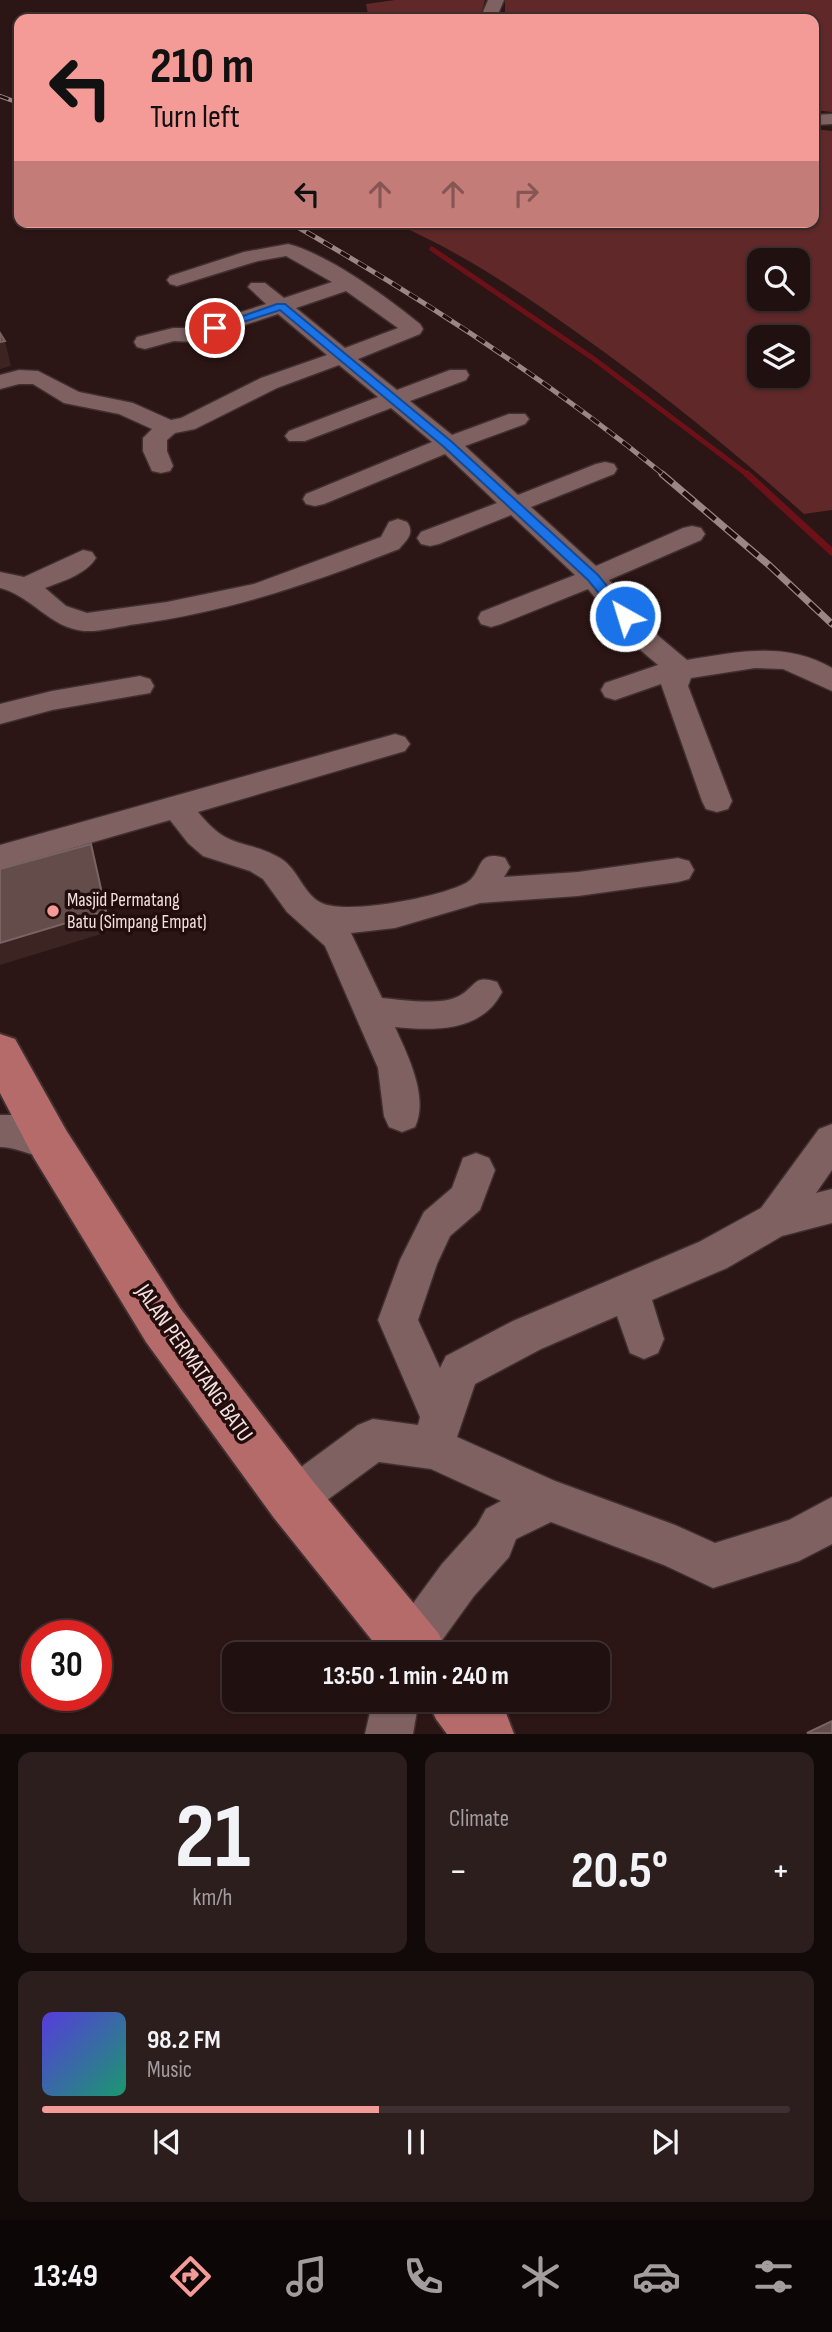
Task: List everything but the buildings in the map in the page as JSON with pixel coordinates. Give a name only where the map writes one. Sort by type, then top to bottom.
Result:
[{"type":"main road","name":"JALAN PERMATANG BATU","points":[[0,1052],[50,1144],[163,1325],[293,1499],[406,1642]]},
{"type":"main road","points":[[467,1712],[485,1734]]},
{"type":"street","points":[[0,382],[19,377],[38,378],[72,398],[125,408],[168,427],[187,424],[269,383],[412,329],[402,319],[288,250],[177,280]]},
{"type":"street","points":[[145,342],[173,334],[193,335],[347,284]]},
{"type":"street","points":[[258,287],[448,444],[593,578],[640,635],[680,668]]},
{"type":"street","points":[[297,436],[458,375]]},
{"type":"street","points":[[315,499],[448,444],[517,419]]},
{"type":"street","points":[[161,467],[155,451],[156,438],[168,427]]},
{"type":"street","points":[[430,538],[606,469]]},
{"type":"street","points":[[0,580],[26,586],[57,612],[85,622],[167,611],[259,591],[358,557],[390,543],[398,534],[398,527]]},
{"type":"street","points":[[491,618],[593,578],[692,534]]},
{"type":"street","points":[[26,586],[70,568],[83,558]]},
{"type":"street","points":[[615,690],[680,668],[703,667],[751,657],[777,658],[808,665],[832,681]]},
{"type":"street","points":[[680,668],[674,687],[717,801]]},
{"type":"street","points":[[0,714],[48,699],[82,697],[140,686]]},
{"type":"street","points":[[0,857],[395,744]]},
{"type":"street","points":[[176,806],[209,844],[270,866],[294,898],[337,937],[396,1069],[402,1116]]},
{"type":"street","points":[[310,912],[340,919],[383,916],[438,905],[486,879],[578,884],[678,870]]},
{"type":"street","points":[[372,1012],[429,1016],[469,1008],[485,992]]},
{"type":"street","points":[[0,1131],[12,1131],[50,1144]]},
{"type":"street","points":[[774,1220],[832,1140]]},
{"type":"street","points":[[437,1433],[398,1320],[419,1260],[438,1224],[467,1198],[476,1170]]},
{"type":"street","points":[[437,1433],[460,1370],[527,1335],[630,1293],[713,1255],[774,1220],[832,1206]]},
{"type":"street","points":[[630,1293],[644,1339]]},
{"type":"street","points":[[293,1499],[373,1440],[437,1433],[549,1500],[675,1547],[713,1566],[799,1539],[832,1519]]},
{"type":"street","points":[[417,1642],[458,1580],[493,1541],[501,1524],[549,1500]]},
{"type":"street","points":[[389,1734],[393,1712]]},
{"type":"shaded area","points":[[395,0],[485,0],[481,14],[368,14],[366,4]]},
{"type":"shaded area","points":[[505,0],[832,0],[832,112],[819,111],[819,14],[505,14]]},
{"type":"shaded area","points":[[819,130],[832,131],[832,510],[804,514],[694,421],[579,334],[489,273],[405,228],[819,228]]},
{"type":"waterway","points":[[432,249],[594,359],[748,475]]},
{"type":"waterway","points":[[747,474],[832,552]]},
{"type":"railway","points":[[0,96],[14,101]]},
{"type":"railway","points":[[299,228],[482,341],[574,406],[664,475]]},
{"type":"railway","points":[[662,474],[770,566],[832,624]]},
{"type":"place","name":"Masjid Permatang Batu (Simpang Empat)","points":[[53,911]]},
{"type":"route","points":[[215,328],[281,306],[448,444],[593,578],[625,616]]}]
